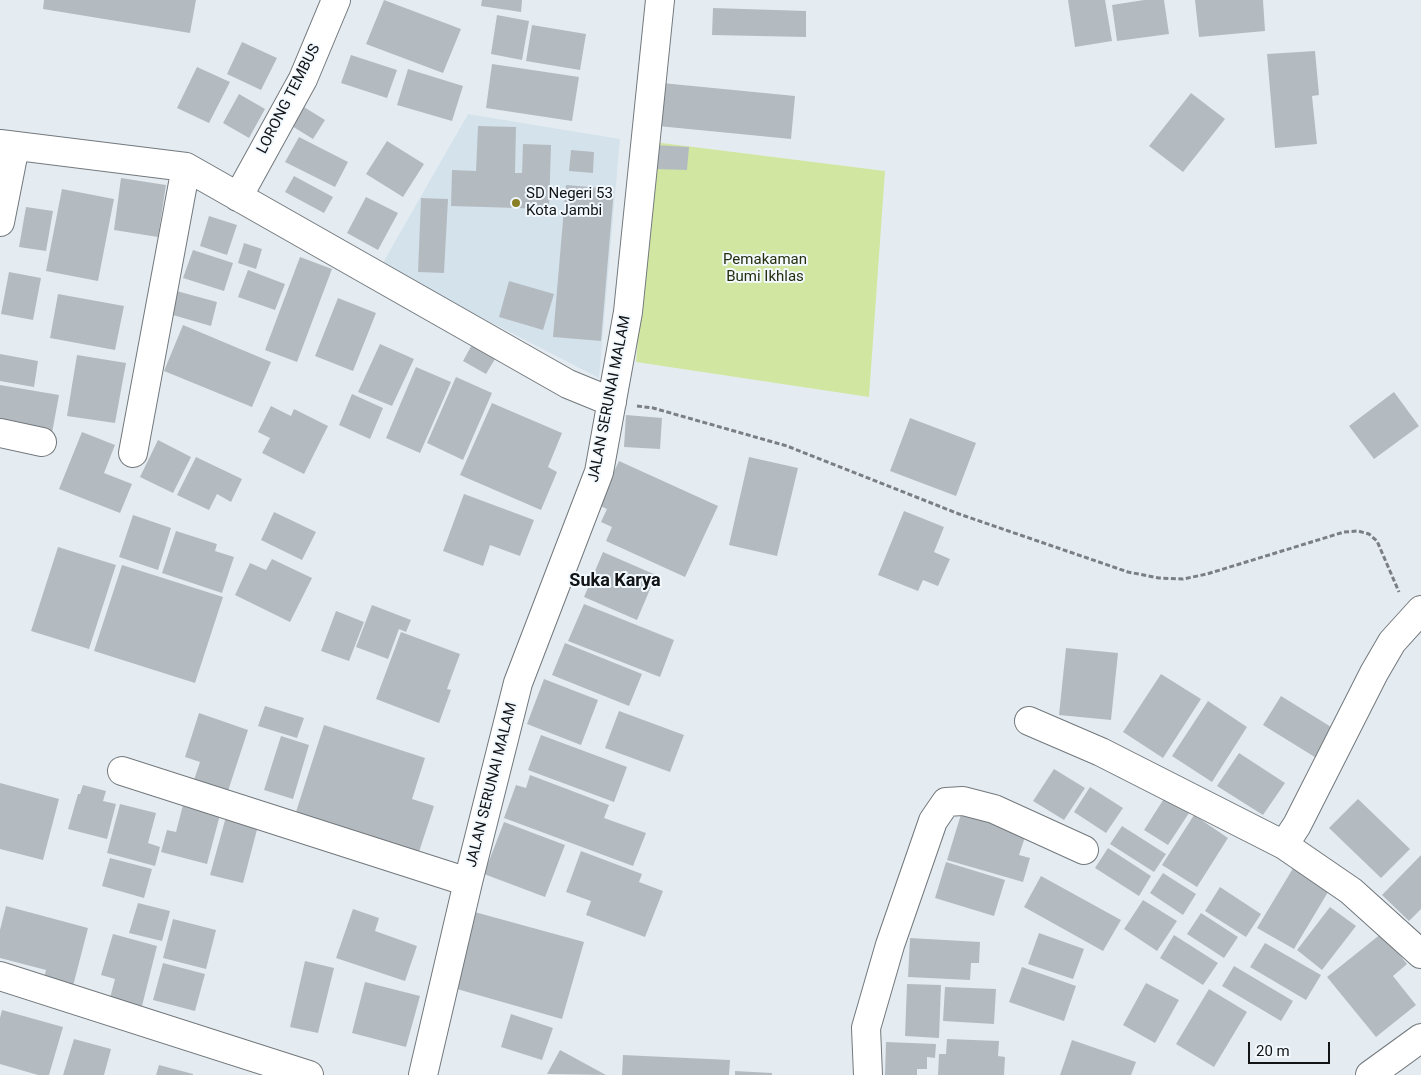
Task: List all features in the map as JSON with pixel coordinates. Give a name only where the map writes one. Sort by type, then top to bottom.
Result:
[{"type":"street","name":"LORONG TEMBUS","points":[[238,197],[302,79],[336,0]]},
{"type":"street","name":"JALAN SERUNAI MALAM","points":[[423,1075],[468,882],[518,683],[599,472],[628,312],[660,0]]},
{"type":"street","points":[[0,222],[8,145],[186,167],[568,384],[612,402]]},
{"type":"street","points":[[133,453],[186,167]]},
{"type":"street","points":[[0,433],[42,442]]},
{"type":"street","points":[[1284,844],[1297,825],[1374,673],[1392,642],[1416,615]]},
{"type":"street","points":[[1029,721],[1102,752],[1284,844],[1351,891],[1421,954]]},
{"type":"street","points":[[122,771],[468,882]]},
{"type":"street","points":[[868,1075],[866,1028],[890,945],[933,821],[946,802],[963,802],[994,809],[1084,850]]},
{"type":"street","points":[[0,976],[309,1075]]},
{"type":"street","points":[[1370,1075],[1421,1038]]},
{"type":"path","points":[[612,402],[653,408],[787,446],[959,514],[1128,572],[1159,578],[1182,579],[1206,574],[1344,532],[1358,531],[1369,534],[1377,541],[1416,615]]},
{"type":"shaded area","name":"SD Negeri 53 Kota Jambi","points":[[468,114],[620,139],[599,378],[381,266]]},
{"type":"green space","name":"Pemakaman Bumi Ikhlas","points":[[654,142],[885,171],[869,397],[636,362]]},
{"type":"building","points":[[44,0],[196,0],[190,33],[43,9]]},
{"type":"building","points":[[384,0],[461,29],[443,73],[366,44]]},
{"type":"building","points":[[482,0],[522,0],[521,12],[481,6]]},
{"type":"building","points":[[1068,0],[1105,0],[1112,41],[1075,47]]},
{"type":"building","points":[[1144,0],[1164,0],[1169,34],[1117,41],[1112,5]]},
{"type":"building","points":[[1195,0],[1263,0],[1265,31],[1199,37]]},
{"type":"building","points":[[713,8],[806,11],[806,37],[712,35]]},
{"type":"building","points":[[497,15],[529,21],[522,60],[491,54]]},
{"type":"building","points":[[532,25],[586,34],[580,70],[526,61]]},
{"type":"building","points":[[242,42],[277,58],[261,90],[227,74]]},
{"type":"building","points":[[1315,51],[1319,95],[1312,96],[1317,144],[1275,148],[1267,54]]},
{"type":"building","points":[[351,55],[397,70],[387,98],[341,83]]},
{"type":"building","points":[[492,64],[579,77],[572,121],[486,108]]},
{"type":"building","points":[[197,67],[230,82],[209,123],[177,108]]},
{"type":"building","points":[[408,69],[463,86],[452,121],[397,105]]},
{"type":"building","points":[[662,83],[795,96],[791,139],[658,126]]},
{"type":"building","points":[[1191,93],[1225,119],[1183,172],[1149,146]]},
{"type":"building","points":[[239,94],[265,109],[249,138],[223,123]]},
{"type":"building","points":[[299,104],[325,120],[313,139],[287,123]]},
{"type":"building","points":[[478,126],[516,127],[515,173],[522,173],[523,144],[551,145],[549,209],[451,206],[452,170],[476,171]]},
{"type":"building","points":[[299,137],[348,162],[335,187],[285,162]]},
{"type":"building","points":[[387,141],[424,164],[403,197],[366,174]]},
{"type":"building","points":[[655,145],[689,147],[687,170],[654,169]]},
{"type":"building","points":[[571,150],[594,152],[593,173],[569,171]]},
{"type":"building","points":[[294,176],[333,197],[324,213],[285,192]]},
{"type":"building","points":[[121,178],[166,185],[158,237],[114,230]]},
{"type":"building","points":[[566,185],[614,189],[601,341],[553,337]]},
{"type":"building","points":[[62,189],[114,199],[98,281],[46,271]]},
{"type":"building","points":[[366,197],[398,213],[378,250],[347,233]]},
{"type":"building","points":[[421,198],[448,199],[444,273],[418,272]]},
{"type":"building","points":[[26,207],[53,211],[46,251],[19,247]]},
{"type":"building","points":[[209,216],[237,225],[227,255],[200,246]]},
{"type":"building","points":[[244,243],[262,249],[256,269],[238,263]]},
{"type":"building","points":[[193,250],[233,263],[224,291],[183,278]]},
{"type":"building","points":[[300,257],[332,269],[297,362],[265,350]]},
{"type":"building","points":[[248,270],[285,284],[275,310],[238,297]]},
{"type":"building","points":[[9,272],[41,278],[33,320],[1,314]]},
{"type":"building","points":[[509,281],[554,294],[543,330],[499,317]]},
{"type":"building","points":[[173,290],[217,302],[211,326],[166,313]]},
{"type":"building","points":[[58,294],[124,306],[115,350],[50,338]]},
{"type":"building","points":[[338,298],[376,313],[353,371],[315,356]]},
{"type":"building","points":[[183,325],[271,362],[252,407],[164,371]]},
{"type":"building","points":[[474,341],[498,354],[486,374],[463,361]]},
{"type":"building","points":[[380,344],[414,359],[392,406],[358,392]]},
{"type":"building","points":[[0,354],[38,361],[34,387],[0,381]]},
{"type":"building","points":[[77,355],[126,363],[115,423],[67,416]]},
{"type":"building","points":[[416,367],[451,382],[420,453],[386,438]]},
{"type":"building","points":[[456,377],[492,393],[463,460],[427,443]]},
{"type":"building","points":[[0,385],[59,395],[52,433],[0,425]]},
{"type":"building","points":[[1394,392],[1419,426],[1374,459],[1349,426]]},
{"type":"building","points":[[352,394],[383,408],[370,439],[339,425]]},
{"type":"building","points":[[492,403],[562,433],[548,467],[557,472],[541,510],[460,475]]},
{"type":"building","points":[[271,406],[291,416],[294,409],[328,426],[304,474],[262,453],[270,438],[258,432]]},
{"type":"building","points":[[626,415],[662,418],[660,449],[624,447]]},
{"type":"building","points":[[910,418],[976,443],[956,496],[890,471]]},
{"type":"building","points":[[82,432],[115,445],[104,473],[132,484],[120,513],[59,489]]},
{"type":"building","points":[[158,440],[191,457],[173,493],[140,477]]},
{"type":"building","points":[[196,457],[242,479],[231,502],[217,494],[209,510],[177,495]]},
{"type":"building","points":[[749,457],[798,468],[777,556],[729,545]]},
{"type":"building","points":[[619,461],[718,506],[685,577],[606,541],[612,527],[601,522],[607,509],[598,505]]},
{"type":"building","points":[[464,494],[534,520],[520,556],[490,545],[483,566],[443,551]]},
{"type":"building","points":[[904,511],[944,527],[934,552],[950,559],[938,586],[923,580],[918,591],[878,575]]},
{"type":"building","points":[[274,512],[316,532],[302,560],[261,540]]},
{"type":"building","points":[[133,515],[171,528],[158,570],[119,557]]},
{"type":"building","points":[[176,531],[217,544],[215,551],[234,557],[222,593],[162,573]]},
{"type":"building","points":[[58,547],[116,565],[89,649],[31,631]]},
{"type":"building","points":[[603,552],[656,575],[637,620],[584,597]]},
{"type":"building","points":[[272,559],[312,578],[290,622],[235,595],[250,563],[266,570]]},
{"type":"building","points":[[122,565],[223,597],[195,683],[94,651]]},
{"type":"building","points":[[584,604],[674,640],[660,677],[568,641]]},
{"type":"building","points":[[372,605],[411,620],[406,632],[399,629],[388,659],[356,647]]},
{"type":"building","points":[[336,611],[364,622],[349,661],[321,651]]},
{"type":"building","points":[[401,632],[460,654],[447,689],[451,690],[439,723],[376,699]]},
{"type":"building","points":[[565,643],[642,674],[629,706],[552,675]]},
{"type":"building","points":[[1066,648],[1118,653],[1111,720],[1059,715]]},
{"type":"building","points":[[1161,674],[1201,699],[1163,758],[1123,732]]},
{"type":"building","points":[[544,679],[598,700],[581,745],[527,724]]},
{"type":"building","points":[[1281,696],[1336,730],[1318,759],[1263,725]]},
{"type":"building","points":[[1208,701],[1247,727],[1212,782],[1172,756]]},
{"type":"building","points":[[265,706],[304,718],[297,738],[258,726]]},
{"type":"building","points":[[619,711],[684,735],[670,772],[605,748]]},
{"type":"building","points":[[199,713],[248,730],[228,791],[194,780],[200,762],[185,757]]},
{"type":"building","points":[[324,725],[425,758],[412,799],[434,806],[418,855],[295,815]]},
{"type":"building","points":[[541,735],[627,767],[614,802],[528,770]]},
{"type":"building","points":[[281,736],[309,745],[293,799],[264,790]]},
{"type":"building","points":[[1239,753],[1285,783],[1263,815],[1217,786]]},
{"type":"building","points":[[1054,769],[1085,788],[1064,820],[1033,801]]},
{"type":"building","points":[[530,775],[609,805],[604,818],[646,833],[633,866],[504,818],[516,785],[526,788]]},
{"type":"building","points":[[0,783],[59,799],[43,860],[0,849]]},
{"type":"building","points":[[83,785],[106,791],[103,801],[116,804],[107,839],[68,829],[78,794],[80,794]]},
{"type":"building","points":[[1090,787],[1123,808],[1106,833],[1074,812]]},
{"type":"building","points":[[1165,797],[1189,813],[1168,845],[1144,830]]},
{"type":"building","points":[[1358,799],[1410,849],[1381,878],[1329,828]]},
{"type":"building","points":[[184,801],[221,811],[207,864],[161,852],[167,830],[176,832]]},
{"type":"building","points":[[120,804],[156,813],[148,843],[160,847],[155,866],[107,853]]},
{"type":"building","points":[[962,811],[1027,831],[1019,855],[1030,858],[1023,882],[947,860]]},
{"type":"building","points":[[227,813],[259,822],[243,883],[210,875]]},
{"type":"building","points":[[1194,815],[1228,838],[1197,887],[1162,865]]},
{"type":"building","points":[[504,822],[565,845],[545,897],[484,874]]},
{"type":"building","points":[[1122,826],[1166,854],[1154,872],[1110,844]]},
{"type":"building","points":[[1108,848],[1151,876],[1139,896],[1095,868]]},
{"type":"building","points":[[581,851],[642,874],[639,882],[663,891],[645,937],[586,915],[591,901],[566,892]]},
{"type":"building","points":[[1421,855],[1421,909],[1409,921],[1382,895]]},
{"type":"building","points":[[110,858],[152,869],[144,898],[102,886]]},
{"type":"building","points":[[946,862],[1005,880],[994,916],[935,898]]},
{"type":"building","points":[[1295,865],[1331,887],[1294,949],[1257,928]]},
{"type":"building","points":[[1163,873],[1196,894],[1183,915],[1150,893]]},
{"type":"building","points":[[1041,876],[1121,920],[1103,951],[1024,907]]},
{"type":"building","points":[[1220,887],[1261,914],[1246,937],[1205,911]]},
{"type":"building","points":[[1143,900],[1177,921],[1157,951],[1124,929]]},
{"type":"building","points":[[138,903],[170,911],[162,941],[129,933]]},
{"type":"building","points":[[6,906],[88,928],[72,990],[43,982],[46,970],[0,958],[0,930]]},
{"type":"building","points":[[1330,907],[1356,926],[1322,970],[1297,950]]},
{"type":"building","points":[[353,909],[379,918],[375,931],[417,946],[405,981],[336,958]]},
{"type":"building","points":[[471,911],[584,942],[562,1019],[450,987]]},
{"type":"building","points":[[1201,913],[1238,937],[1224,958],[1187,934]]},
{"type":"building","points":[[173,919],[216,930],[206,969],[163,958]]},
{"type":"building","points":[[1039,933],[1084,949],[1073,979],[1028,964]]},
{"type":"building","points":[[1382,933],[1407,964],[1393,976],[1416,1005],[1376,1037],[1327,977]]},
{"type":"building","points":[[113,934],[157,946],[142,1006],[110,998],[115,979],[101,975]]},
{"type":"building","points":[[1174,935],[1218,963],[1203,985],[1160,958]]},
{"type":"building","points":[[910,938],[980,942],[979,963],[971,963],[970,980],[908,977]]},
{"type":"building","points":[[1265,943],[1321,975],[1306,1000],[1250,967]]},
{"type":"building","points":[[305,961],[334,968],[318,1033],[290,1027]]},
{"type":"building","points":[[163,963],[205,974],[195,1011],[153,1000]]},
{"type":"building","points":[[1234,966],[1293,1001],[1281,1021],[1222,986]]},
{"type":"building","points":[[1022,967],[1076,986],[1064,1021],[1009,1002]]},
{"type":"building","points":[[365,982],[420,996],[406,1047],[352,1033]]},
{"type":"building","points":[[1146,983],[1179,1000],[1155,1043],[1123,1025]]},
{"type":"building","points":[[907,984],[941,985],[939,1038],[905,1036]]},
{"type":"building","points":[[945,987],[996,989],[994,1024],[943,1021]]},
{"type":"building","points":[[1209,989],[1247,1012],[1214,1067],[1176,1044]]},
{"type":"building","points":[[2,1010],[63,1027],[49,1075],[38,1075],[0,1064],[0,1018]]},
{"type":"building","points":[[511,1014],[553,1028],[542,1060],[501,1047]]},
{"type":"building","points":[[74,1039],[111,1049],[104,1075],[63,1075]]},
{"type":"building","points":[[947,1039],[999,1041],[998,1056],[1005,1057],[1004,1075],[938,1075],[939,1054],[946,1054]]},
{"type":"building","points":[[1072,1040],[1136,1062],[1131,1075],[1060,1075]]},
{"type":"building","points":[[886,1042],[936,1044],[935,1058],[927,1057],[927,1069],[917,1069],[917,1075],[885,1075]]},
{"type":"building","points":[[560,1050],[606,1075],[547,1074]]},
{"type":"building","points":[[623,1055],[730,1060],[729,1075],[622,1075]]},
{"type":"building","points":[[159,1065],[193,1074],[193,1075],[156,1075]]},
{"type":"building","points":[[735,1071],[772,1073],[772,1075],[735,1075]]},
{"type":"place","name":"SD Negeri 53 Kota Jambi","points":[[516,203]]},
{"type":"district","name":"Suka Karya","points":[[615,581]]}]
